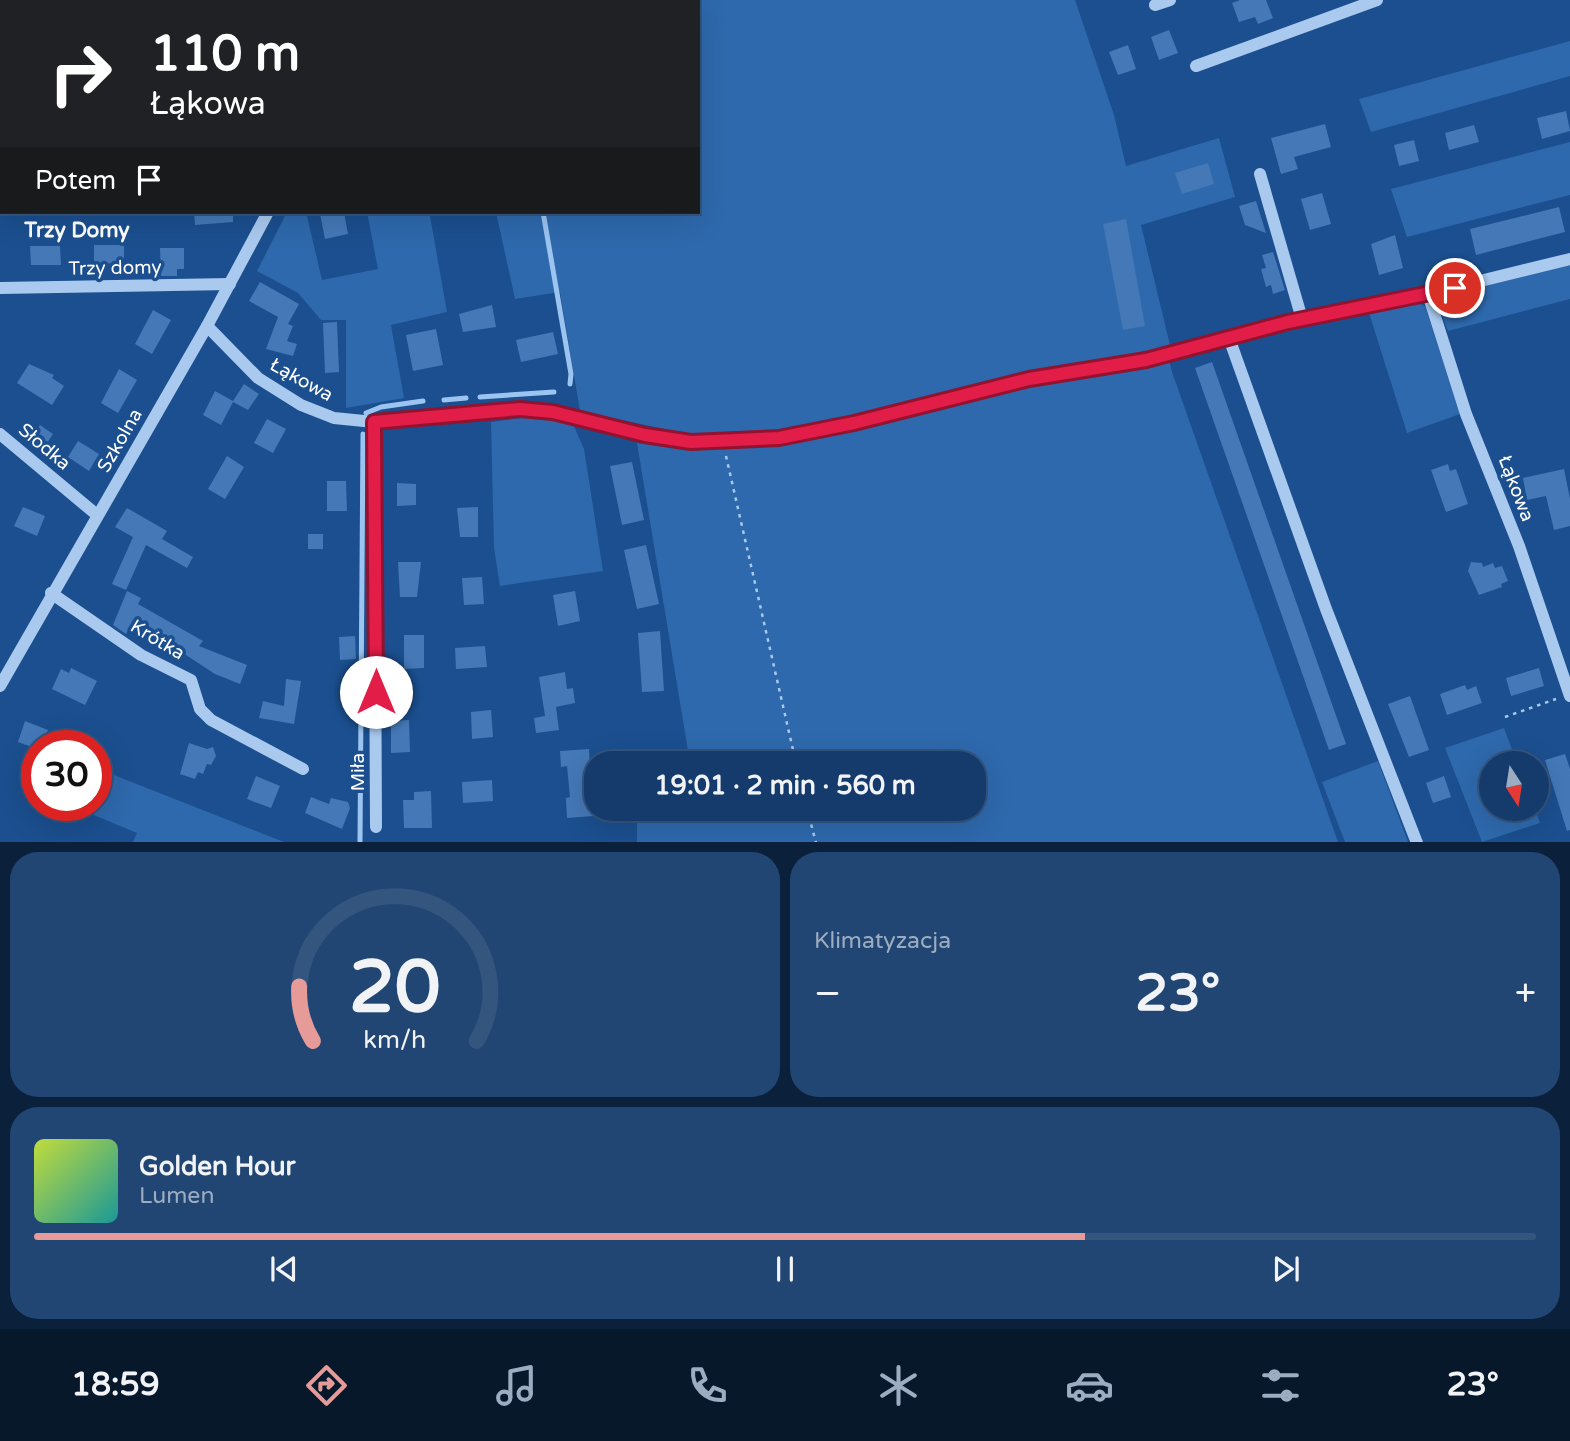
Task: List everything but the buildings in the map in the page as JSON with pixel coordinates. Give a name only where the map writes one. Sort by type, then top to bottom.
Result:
[{"type":"street","points":[[1155,5],[1170,0]]},
{"type":"street","points":[[1196,66],[1377,0]]},
{"type":"street","points":[[1260,174],[1302,319]]},
{"type":"street","name":"Szkolna","points":[[0,686],[51,593],[207,326],[267,214]]},
{"type":"street","name":"Łąkowa","points":[[207,326],[258,377],[301,405],[334,418],[374,422],[534,410],[645,435],[691,442],[723,442],[779,438],[828,429],[968,393],[1146,360],[1302,319],[1429,294],[1570,259]]},
{"type":"street","name":"Trzy domy","points":[[0,288],[230,284]]},
{"type":"street","name":"Łąkowa","points":[[1429,294],[1466,414],[1519,546],[1570,695]]},
{"type":"street","points":[[1229,338],[1326,609],[1416,842]]},
{"type":"street","name":"Miła","points":[[374,422],[376,827]]},
{"type":"street","name":"Słodka","points":[[0,434],[97,516]]},
{"type":"street","name":"Krótka","points":[[51,593],[141,655],[191,680],[200,709],[211,720],[303,769]]},
{"type":"path","points":[[723,442],[793,751]]},
{"type":"path","points":[[1505,718],[1570,695]]},
{"type":"path","points":[[810,821],[816,842]]},
{"type":"shaded area","points":[[700,0],[1075,0],[1114,115],[1126,166],[1219,138],[1235,197],[1141,225],[1170,345],[1166,346],[1172,372],[1338,842],[637,842],[637,821],[986,821],[986,751],[688,751],[637,443],[687,450],[669,430],[580,411],[560,292],[515,299],[496,214],[700,214]]},
{"type":"shaded area","points":[[1570,41],[1570,76],[1371,132],[1359,99]]},
{"type":"shaded area","points":[[1570,142],[1570,195],[1407,237],[1391,189]]},
{"type":"shaded area","points":[[286,214],[306,214],[322,280],[378,269],[367,214],[438,214],[430,216],[447,312],[391,325],[404,398],[346,408],[346,320],[321,320],[298,293],[257,271]]},
{"type":"shaded area","points":[[1570,265],[1570,299],[1448,331],[1438,305],[1444,295]]},
{"type":"shaded area","points":[[1415,302],[1425,306],[1460,414],[1407,433],[1369,313]]},
{"type":"shaded area","points":[[530,417],[573,424],[584,449],[603,571],[500,586],[494,548],[491,422]]},
{"type":"shaded area","points":[[1504,728],[1513,751],[1479,751],[1479,821],[1540,823],[1482,842],[1445,748]]},
{"type":"shaded area","points":[[1378,761],[1408,842],[1345,842],[1322,782]]},
{"type":"shaded area","points":[[112,774],[284,842],[133,842],[137,833],[108,821],[112,821]]},
{"type":"waterway","points":[[543,214],[571,374],[570,384]]},
{"type":"waterway","points":[[480,397],[554,392]]},
{"type":"waterway","points":[[444,400],[466,398]]},
{"type":"waterway","points":[[366,413],[381,407],[423,401]]},
{"type":"waterway","points":[[360,842],[363,434]]},
{"type":"district","name":"Trzy Domy","points":[[77,230]]},
{"type":"route","points":[[376,692],[374,422],[520,409],[553,412],[645,435],[691,442],[779,438],[880,417],[1029,379],[1146,360],[1288,322],[1455,288]]}]
